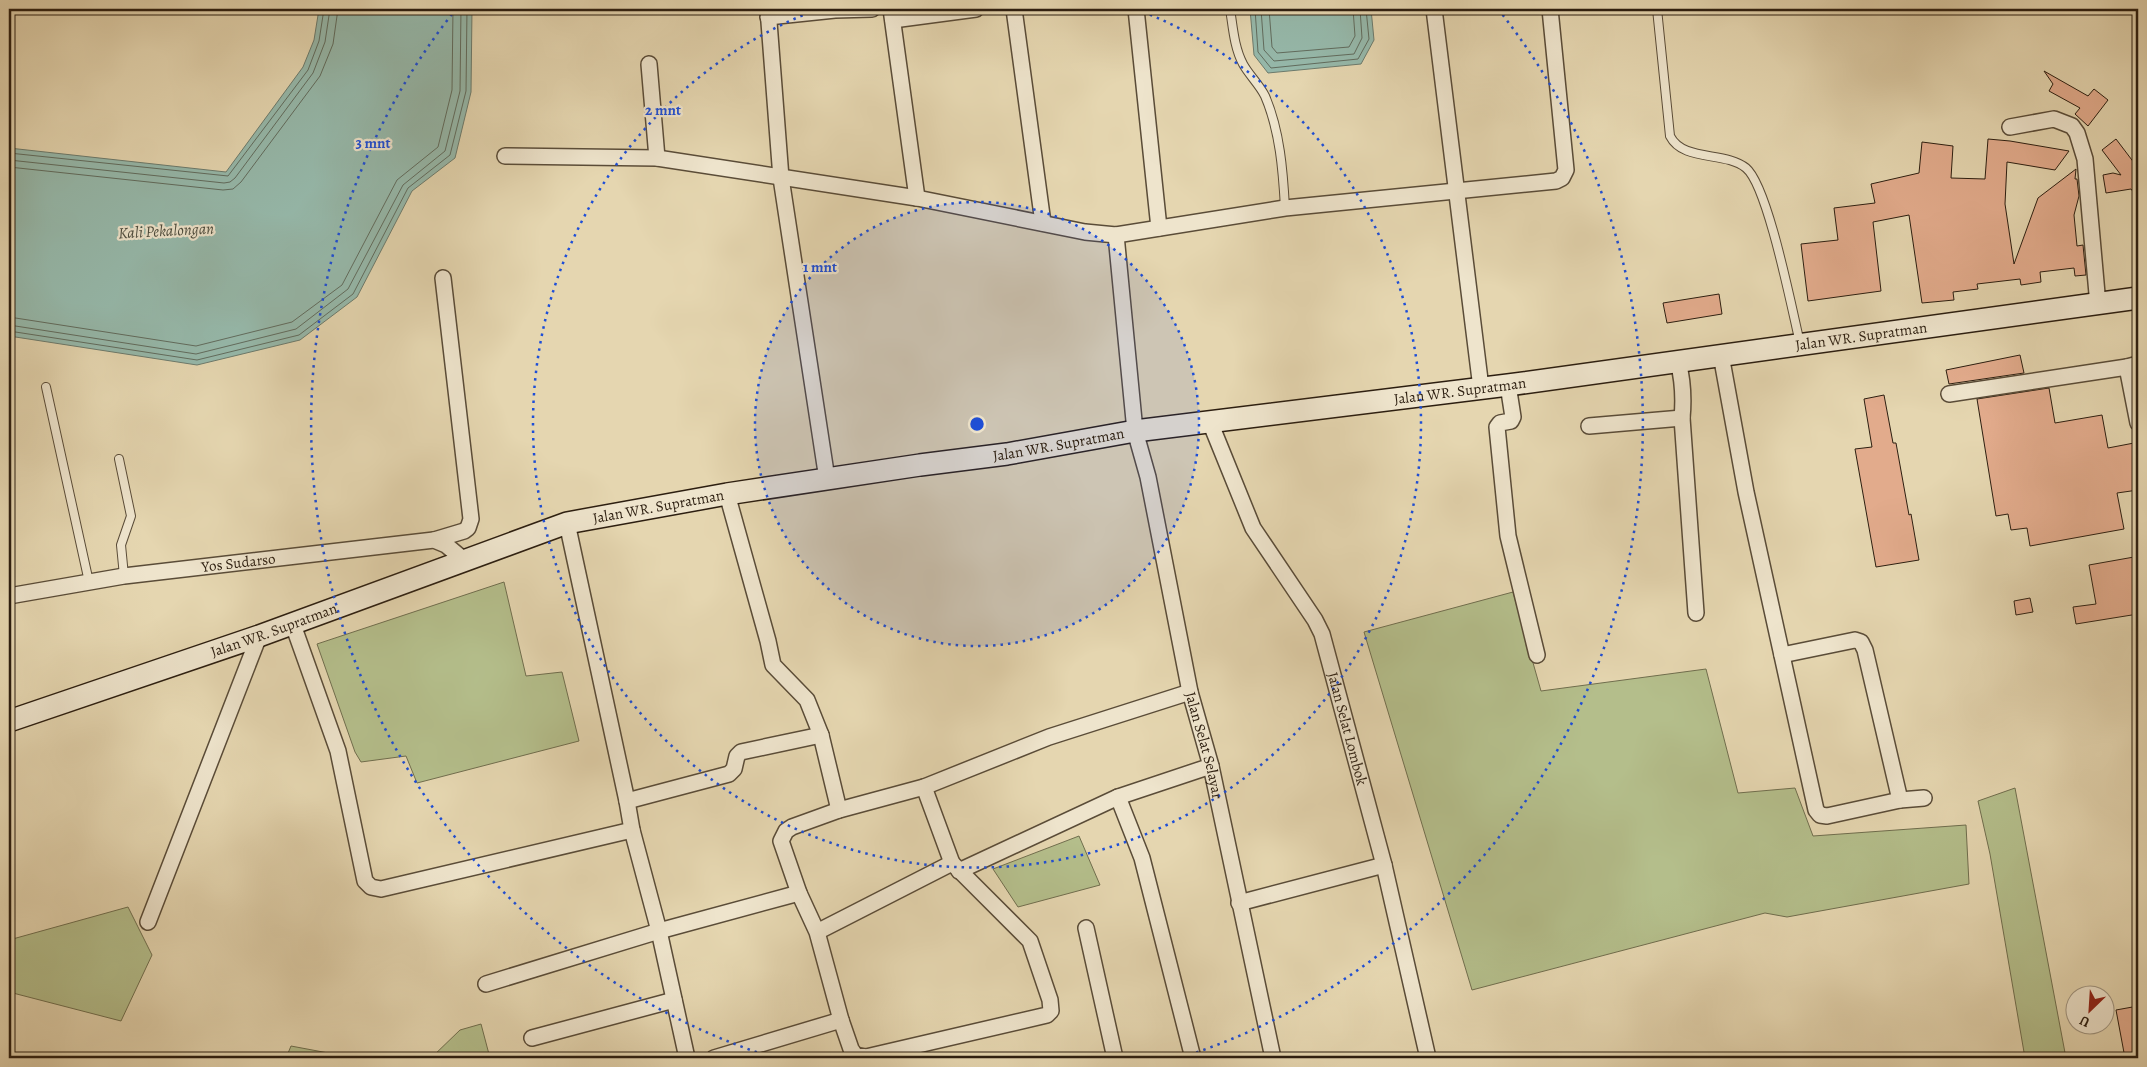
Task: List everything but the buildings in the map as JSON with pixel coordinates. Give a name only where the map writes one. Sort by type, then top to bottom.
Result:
[{"type":"street","points":[[827,479],[781,178],[768,13],[872,9]]},
{"type":"street","points":[[917,198],[892,14],[976,9]]},
{"type":"street","points":[[1014,9],[1043,223]]},
{"type":"street","points":[[1136,9],[1159,228]]},
{"type":"street","points":[[1434,9],[1481,388]]},
{"type":"street","points":[[505,156],[657,158],[917,198],[1085,232],[1116,235],[1285,208],[1556,181],[1566,174],[1550,9]]},
{"type":"street","points":[[649,64],[657,158]]},
{"type":"street","points":[[2010,127],[2054,119],[2072,126],[2077,133],[2085,159],[2098,305]]},
{"type":"street","name":"Jalan Selat Selayar","points":[[1116,235],[1137,438],[1148,477],[1190,692],[1211,766],[1239,903],[1274,1058]]},
{"type":"street","name":"Yos Sudarso","points":[[9,596],[124,576],[434,540],[464,531],[468,528],[471,519],[442,278]]},
{"type":"street","name":"Jalan WR. Supratman","points":[[9,721],[259,636],[292,622],[567,523],[727,494],[827,479],[1137,438],[1210,422],[1481,388],[1511,402],[1680,369],[1724,371],[1800,345],[2138,298]]},
{"type":"street","points":[[1949,394],[2132,366],[2138,423]]},
{"type":"street","points":[[1680,369],[1684,396],[1682,418],[1696,613]]},
{"type":"street","points":[[1724,371],[1746,492],[1818,813],[1827,816],[1900,800],[1924,798]]},
{"type":"street","points":[[1511,402],[1511,421],[1499,424],[1497,432],[1508,536],[1537,655]]},
{"type":"street","points":[[1589,426],[1682,418]]},
{"type":"street","name":"Jalan Selat Lombok","points":[[1210,422],[1253,528],[1322,634],[1384,865],[1428,1058]]},
{"type":"street","points":[[727,494],[768,641],[771,660],[782,675],[805,697],[821,735],[839,810]]},
{"type":"street","points":[[567,523],[632,830],[659,930],[687,1058]]},
{"type":"street","points":[[434,540],[451,548],[464,560]]},
{"type":"street","points":[[292,622],[338,751],[365,881],[371,887],[381,888],[632,830]]},
{"type":"street","points":[[148,922],[259,636]]},
{"type":"street","points":[[1782,655],[1855,640],[1862,643],[1868,659],[1900,800]]},
{"type":"street","points":[[924,787],[956,867],[1030,941],[1050,1000],[1051,1010],[1047,1015],[866,1056],[856,1055],[850,1049],[817,932],[798,893],[781,841],[786,831],[792,827],[839,810],[924,787],[1049,737],[1190,692]]},
{"type":"street","points":[[627,801],[729,774],[734,769],[736,756],[741,752],[821,735]]},
{"type":"street","points":[[817,932],[956,867],[1118,797],[1211,766]]},
{"type":"street","points":[[1118,797],[1149,881],[1193,1058]]},
{"type":"street","points":[[1239,903],[1384,865]]},
{"type":"street","points":[[486,984],[659,930],[798,893]]},
{"type":"street","points":[[1086,928],[1116,1058]]},
{"type":"street","points":[[532,1038],[674,1000]]},
{"type":"street","points":[[714,1058],[841,1020]]},
{"type":"lane","points":[[1230,9],[1238,51],[1244,65],[1264,94],[1274,125],[1282,165],[1285,208]]},
{"type":"lane","points":[[1657,9],[1670,136],[1677,144],[1686,149],[1732,161],[1743,166],[1752,175],[1760,192],[1776,240],[1800,345]]},
{"type":"lane","points":[[46,387],[89,582]]},
{"type":"lane","points":[[119,459],[131,516],[121,544],[124,576]]},
{"type":"green space","points":[[504,582],[526,676],[562,672],[579,741],[417,783],[406,756],[361,762],[355,752],[317,644]]},
{"type":"green space","points":[[1513,592],[1541,691],[1706,669],[1738,793],[1795,788],[1813,836],[1966,825],[1969,884],[1787,917],[1765,913],[1472,990],[1364,632]]},
{"type":"green space","points":[[2015,788],[2066,1058],[2025,1058],[1990,854],[1978,801]]},
{"type":"green space","points":[[1079,836],[1100,885],[1018,907],[993,869]]},
{"type":"green space","points":[[128,907],[152,955],[121,1021],[9,992],[9,940]]},
{"type":"green space","points":[[481,1024],[490,1058],[431,1058],[460,1030]]},
{"type":"green space","points":[[291,1046],[339,1055],[340,1058],[286,1058]]},
{"type":"water","name":"Kali Pekalongan","points":[[319,9],[472,9],[471,92],[455,158],[412,191],[357,297],[300,340],[197,365],[9,336],[9,148],[226,172],[303,67],[314,40]]},
{"type":"water","points":[[1250,9],[1371,9],[1374,40],[1361,64],[1268,73],[1254,55]]}]
